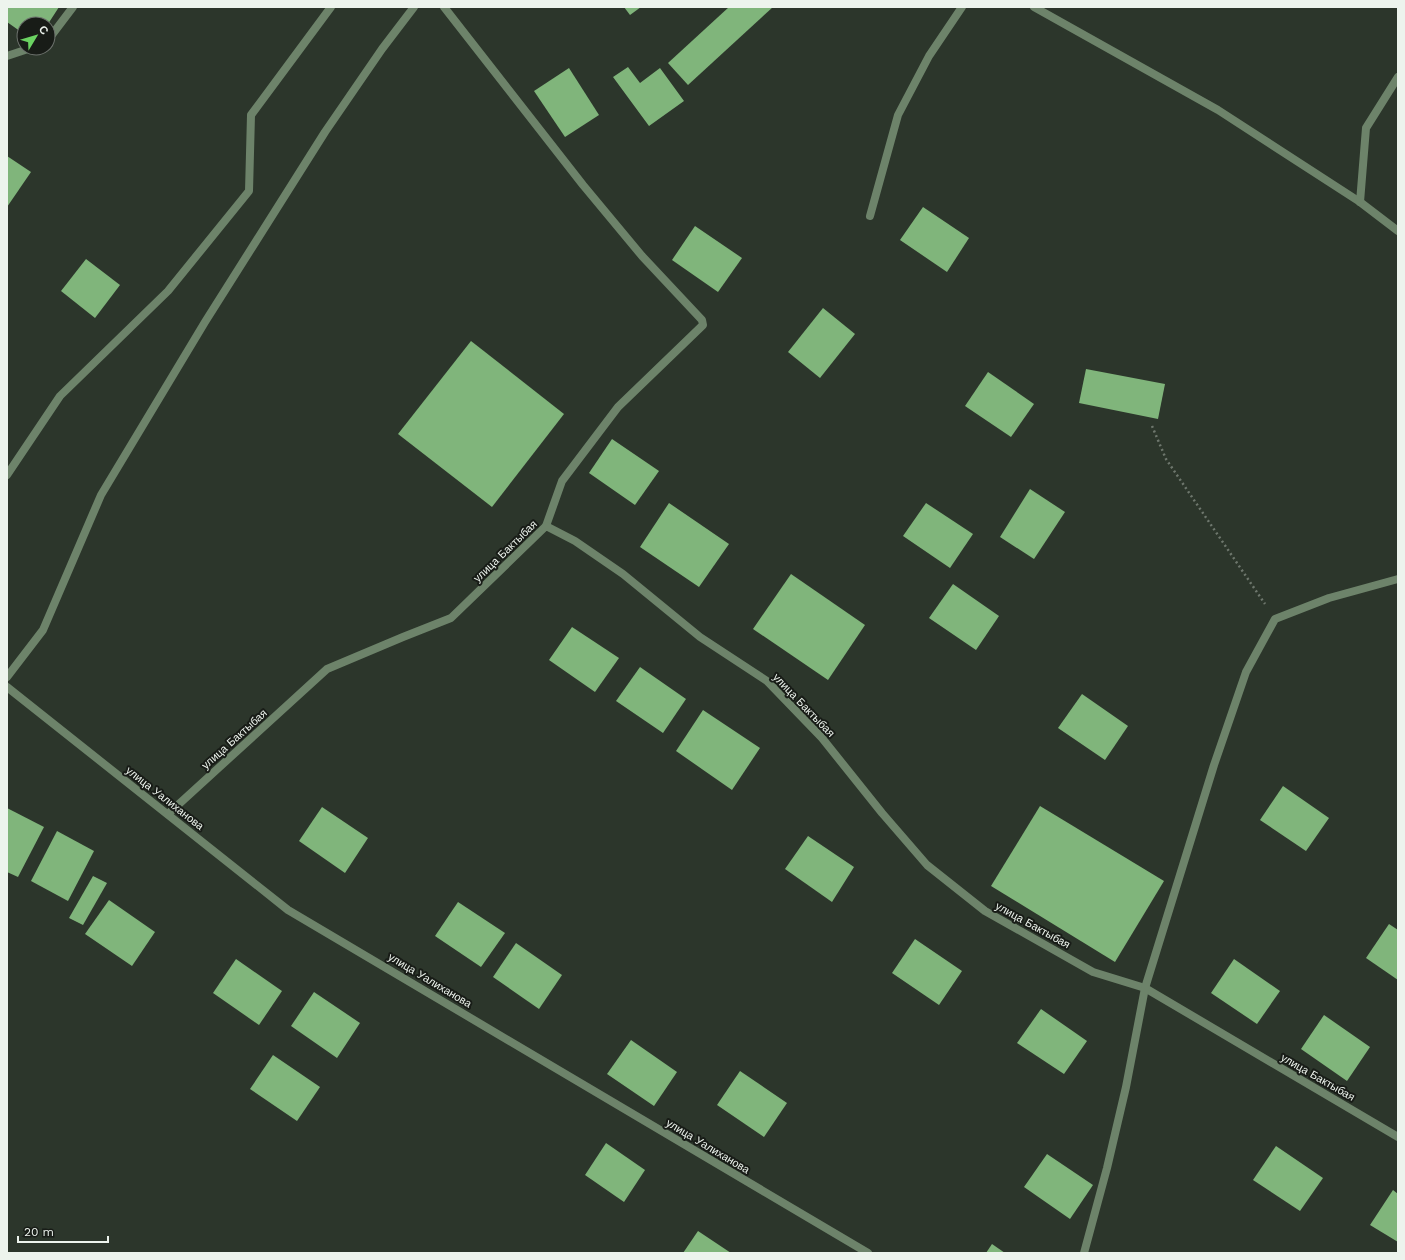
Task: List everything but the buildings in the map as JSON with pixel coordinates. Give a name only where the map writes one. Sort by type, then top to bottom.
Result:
[{"type":"street","points":[[56,30],[74,7]]},
{"type":"street","points":[[7,475],[60,396],[168,291],[249,191],[251,115],[331,7]]},
{"type":"street","points":[[7,677],[43,630],[101,495],[205,322],[325,132],[382,49],[414,7]]},
{"type":"street","points":[[444,7],[583,185],[642,256],[702,320],[703,325],[618,407],[562,481],[546,526]]},
{"type":"street","points":[[870,216],[898,115],[929,56],[962,7]]},
{"type":"street","points":[[1034,7],[1218,110],[1360,202],[1398,231]]},
{"type":"street","points":[[1360,202],[1366,128],[1398,77]]},
{"type":"street","name":"улица Бактыбая","points":[[168,814],[327,669],[451,618],[546,526],[575,541],[623,574],[700,637],[767,681],[822,738],[882,813],[927,865],[985,911],[1093,972],[1145,988],[1398,1136]]},
{"type":"street","points":[[1084,1253],[1107,1168],[1126,1087],[1145,988],[1214,765],[1246,672],[1275,619],[1329,598],[1398,579]]},
{"type":"street","name":"улица Уалиханова","points":[[7,687],[288,910],[868,1253]]},
{"type":"path","points":[[1152,426],[1166,459],[1275,619]]}]
